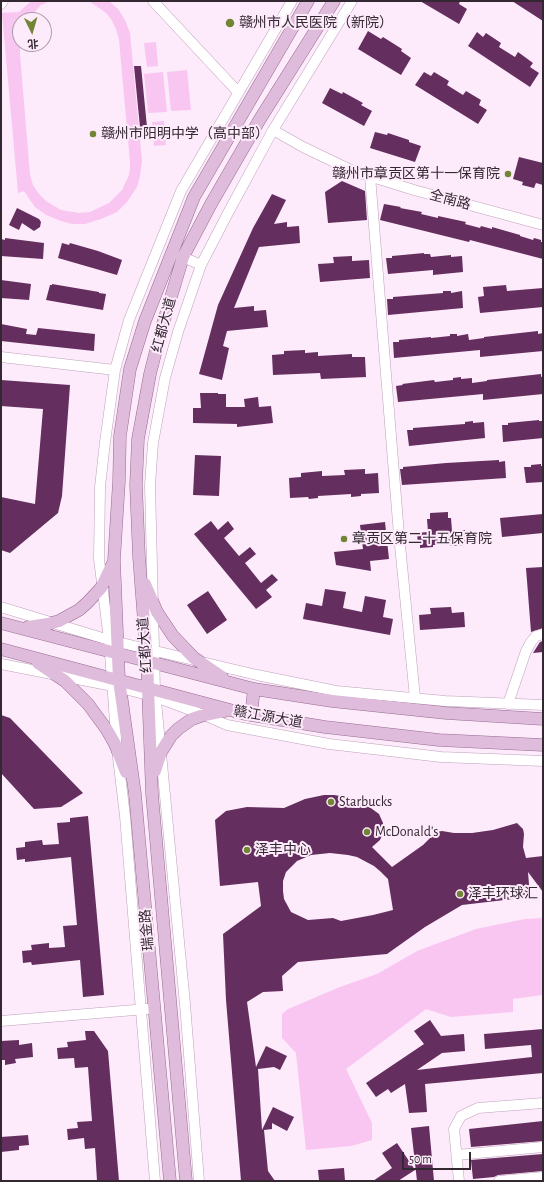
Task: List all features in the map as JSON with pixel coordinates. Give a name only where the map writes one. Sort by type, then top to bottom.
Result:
[{"type":"main road","name":"红都大道","points":[[152,693],[150,650],[139,557],[136,485],[138,439],[150,374],[178,254],[194,197],[308,1]]},
{"type":"main road","name":"红都大道","points":[[116,683],[114,647],[114,560],[120,436],[130,368],[145,321],[178,254],[334,1]]},
{"type":"main road","points":[[139,557],[145,586],[154,606],[173,636],[183,648],[198,661],[220,676],[251,688],[248,715],[227,711],[204,715],[192,719],[178,730],[165,744],[160,753],[155,771],[152,794]]},
{"type":"main road","points":[[15,626],[37,626],[52,623],[79,610],[95,596],[102,586],[111,570],[114,560]]},
{"type":"main road","name":"赣江源大道","points":[[1,623],[114,647],[150,662],[251,688],[332,701],[446,713],[543,718]]},
{"type":"main road","name":"赣江源大道","points":[[1,648],[152,693],[248,715],[325,727],[439,740],[543,745]]},
{"type":"main road","points":[[25,655],[56,674],[77,692],[88,704],[107,730],[117,749],[135,794]]},
{"type":"main road","name":"瑞金路","points":[[116,683],[135,794],[170,1181]]},
{"type":"main road","name":"瑞金路","points":[[152,693],[152,794],[186,1181]]},
{"type":"street","points":[[1,4],[4,1]]},
{"type":"street","points":[[152,1],[238,92]]},
{"type":"street","points":[[114,647],[102,586],[99,559],[100,487],[115,370],[128,320],[181,191],[292,1]]},
{"type":"street","points":[[150,650],[154,606],[150,485],[153,443],[164,378],[178,332],[201,265],[228,213],[273,130],[352,1]]},
{"type":"street","name":"全南路","points":[[273,130],[303,147],[353,171],[414,190],[543,225]]},
{"type":"street","points":[[370,176],[398,535],[415,698]]},
{"type":"street","points":[[157,247],[178,254],[201,265]]},
{"type":"street","points":[[1,357],[115,370]]},
{"type":"street","points":[[1,607],[52,623],[114,647],[150,650],[336,691],[445,701],[543,705]]},
{"type":"street","points":[[508,704],[526,651],[536,636],[543,634]]},
{"type":"street","points":[[1,664],[116,683],[117,749],[125,816],[155,1181]]},
{"type":"street","points":[[152,693],[227,725],[329,744],[441,758],[543,761]]},
{"type":"street","points":[[152,693],[160,753],[185,1004],[199,1181]]},
{"type":"street","points":[[1,1021],[155,1008]]},
{"type":"street","points":[[459,1181],[454,1129],[461,1116],[478,1108],[543,1103]]},
{"type":"street","points":[[457,1155],[543,1147]]},
{"type":"street","points":[[499,1181],[543,1177]]},
{"type":"shaded area","points":[[31,1],[50,1],[41,5],[34,12],[19,12]]},
{"type":"shaded area","points":[[89,1],[109,1],[118,9],[125,20],[130,33],[142,161],[137,187],[127,202],[117,212],[85,224],[72,224],[46,215],[35,207],[24,191],[18,193],[2,13],[12,12],[12,52],[20,52],[30,175],[33,185],[46,201],[61,210],[79,213],[90,212],[109,203],[122,190],[129,175],[130,168],[119,40],[111,19],[106,13]]},
{"type":"shaded area","points":[[156,42],[158,66],[147,67],[144,43]]},
{"type":"shaded area","points":[[187,70],[191,110],[171,111],[167,72]]},
{"type":"shaded area","points":[[163,72],[167,112],[148,113],[144,74]]},
{"type":"shaded area","points":[[164,121],[166,145],[154,146],[152,122]]},
{"type":"shaded area","points":[[543,918],[543,995],[513,999],[513,1012],[451,1017],[426,1009],[346,1069],[372,1123],[372,1140],[351,1146],[306,1150],[296,1053],[282,1038],[282,1014],[288,1009],[340,987],[377,974],[417,951],[476,929],[525,919]]},
{"type":"building","points":[[420,1],[460,1],[459,4],[467,9],[459,24]]},
{"type":"building","points":[[512,1],[543,1],[543,21]]},
{"type":"building","points":[[368,31],[381,39],[383,37],[402,49],[401,51],[411,58],[401,75],[358,49]]},
{"type":"building","points":[[477,32],[483,37],[486,33],[501,43],[499,47],[515,57],[518,52],[533,63],[530,67],[539,73],[530,87],[468,46]]},
{"type":"building","points":[[134,66],[141,66],[147,127],[140,127]]},
{"type":"building","points":[[424,72],[431,76],[434,72],[449,81],[447,85],[463,95],[466,91],[481,100],[479,105],[487,110],[478,124],[415,85]]},
{"type":"building","points":[[330,88],[342,94],[343,92],[363,103],[361,105],[372,111],[364,126],[322,103]]},
{"type":"building","points":[[375,132],[387,135],[388,133],[421,146],[415,162],[370,148]]},
{"type":"building","points":[[519,157],[543,163],[543,185],[536,183],[534,188],[522,185],[523,182],[513,179]]},
{"type":"building","points":[[342,181],[365,191],[367,220],[328,223],[325,192]]},
{"type":"building","points":[[272,194],[286,200],[274,224],[287,222],[287,227],[299,226],[300,243],[259,247],[234,308],[254,306],[254,311],[266,310],[268,327],[227,331],[223,346],[229,348],[222,380],[199,374],[218,305],[253,228]]},
{"type":"building","points":[[384,204],[422,212],[421,214],[438,218],[438,216],[466,222],[465,224],[480,228],[481,226],[492,229],[492,227],[533,240],[534,238],[541,240],[541,242],[543,242],[543,259],[470,240],[469,242],[380,220]]},
{"type":"building","points":[[17,208],[39,219],[41,222],[40,227],[34,231],[22,223],[19,230],[9,225]]},
{"type":"building","points":[[5,238],[44,243],[43,259],[1,256],[1,239],[5,240]]},
{"type":"building","points":[[62,243],[69,245],[70,243],[122,260],[117,275],[58,258]]},
{"type":"building","points":[[424,253],[430,254],[431,257],[451,255],[451,257],[462,256],[463,272],[433,275],[433,270],[388,274],[386,258],[392,258],[392,256]]},
{"type":"building","points":[[352,256],[352,261],[369,260],[370,278],[320,282],[318,264],[334,263],[333,257]]},
{"type":"building","points":[[1,280],[31,284],[29,300],[1,298]]},
{"type":"building","points":[[52,284],[106,294],[103,310],[46,300],[50,285]]},
{"type":"building","points":[[506,285],[507,291],[543,288],[543,307],[480,313],[478,297],[484,296],[483,287]]},
{"type":"building","points":[[443,291],[451,291],[451,293],[462,291],[463,308],[388,315],[387,299],[393,299],[393,297],[443,293]]},
{"type":"building","points":[[1,324],[27,329],[26,334],[36,335],[38,328],[95,334],[94,351],[1,341]]},
{"type":"building","points":[[538,331],[538,334],[543,333],[543,351],[480,357],[480,350],[394,358],[393,342],[399,342],[399,340],[450,336],[450,334],[457,334],[457,336],[468,334],[469,340]]},
{"type":"building","points":[[305,350],[305,353],[318,352],[318,356],[352,354],[352,357],[365,357],[366,377],[321,379],[320,373],[273,375],[272,355],[284,354],[284,351]]},
{"type":"building","points":[[541,374],[541,377],[543,376],[543,394],[483,400],[483,394],[398,402],[396,386],[403,385],[402,384],[434,380],[435,382],[453,380],[453,378],[461,377],[461,379],[472,378],[472,383]]},
{"type":"building","points":[[1,380],[70,385],[62,496],[58,513],[10,553],[1,550],[1,497],[35,504],[43,409],[1,406]]},
{"type":"building","points":[[200,393],[226,394],[226,407],[245,407],[244,399],[258,397],[259,407],[271,406],[273,423],[237,427],[237,424],[193,423],[193,408],[201,408]]},
{"type":"building","points":[[539,420],[543,421],[543,438],[503,442],[502,425]]},
{"type":"building","points":[[473,421],[473,423],[484,422],[485,438],[409,446],[407,430],[413,430],[413,428],[465,424],[465,422]]},
{"type":"building","points":[[195,455],[221,456],[219,496],[193,495]]},
{"type":"building","points":[[499,460],[499,462],[505,461],[506,478],[402,485],[400,469],[403,469],[403,467]]},
{"type":"building","points":[[541,464],[541,466],[543,466],[543,482],[526,483],[524,467],[531,467],[531,465]]},
{"type":"building","points":[[365,469],[365,474],[378,473],[379,493],[361,494],[361,496],[351,497],[351,494],[318,496],[318,498],[309,499],[308,497],[290,498],[289,478],[301,477],[301,473],[322,471],[322,476],[345,475],[344,470]]},
{"type":"building","points":[[448,512],[448,518],[451,518],[452,531],[465,530],[466,542],[464,542],[464,545],[433,545],[433,547],[420,548],[420,545],[418,545],[417,533],[428,532],[427,519],[430,519],[430,513]]},
{"type":"building","points":[[543,514],[543,533],[502,537],[500,518]]},
{"type":"building","points":[[211,521],[218,530],[228,521],[234,529],[224,538],[239,556],[250,547],[256,554],[245,563],[261,583],[272,574],[278,580],[266,590],[272,597],[256,609],[194,534]]},
{"type":"building","points":[[385,522],[389,559],[370,561],[371,571],[336,565],[334,552],[363,549],[360,525]]},
{"type":"building","points":[[543,567],[543,628],[531,632],[526,568]]},
{"type":"building","points":[[325,589],[346,592],[343,608],[362,612],[365,596],[386,600],[383,617],[393,619],[390,635],[303,619],[306,603],[322,606]]},
{"type":"building","points":[[208,591],[227,620],[207,634],[187,605]]},
{"type":"building","points":[[451,607],[452,613],[464,612],[465,627],[420,630],[419,615],[431,614],[430,608]]},
{"type":"building","points":[[543,641],[543,652],[533,653],[540,642]]},
{"type":"building","points":[[1,715],[10,718],[83,793],[61,807],[34,809],[1,773]]},
{"type":"building","name":"泽丰环球汇","points":[[324,795],[352,798],[368,806],[379,814],[383,823],[383,833],[380,840],[372,847],[392,867],[423,845],[436,832],[472,833],[493,830],[517,823],[523,829],[523,847],[526,858],[543,856],[543,892],[528,872],[530,897],[462,905],[425,927],[387,954],[298,962],[282,976],[283,991],[263,992],[247,1002],[256,1067],[266,1046],[287,1056],[280,1070],[274,1067],[258,1069],[262,1130],[273,1107],[294,1117],[287,1131],[272,1123],[272,1129],[264,1130],[268,1171],[275,1181],[241,1181],[226,1000],[223,934],[261,906],[258,882],[220,886],[215,820],[226,811],[247,807],[284,808],[305,799]],"holes":[[[330,853],[357,857],[374,866],[388,879],[393,910],[341,921],[333,918],[308,920],[291,912],[284,899],[283,881],[286,872],[297,861],[311,855]]]},
{"type":"building","points":[[88,816],[104,995],[83,997],[80,960],[32,965],[31,962],[23,963],[22,951],[32,950],[31,945],[49,943],[49,948],[65,947],[63,926],[77,925],[71,857],[25,862],[25,859],[17,860],[16,848],[25,847],[25,842],[42,840],[43,845],[59,844],[57,823],[70,822],[70,818]]},
{"type":"building","points":[[430,1020],[441,1036],[464,1034],[465,1051],[442,1053],[417,1070],[532,1057],[531,1045],[485,1049],[484,1034],[543,1029],[543,1073],[425,1084],[427,1112],[409,1113],[405,1084],[391,1093],[388,1089],[376,1097],[366,1083],[424,1044],[414,1031]]},
{"type":"building","points":[[85,1031],[94,1031],[108,1051],[119,1181],[97,1181],[95,1148],[85,1149],[84,1138],[68,1140],[67,1129],[78,1128],[77,1122],[92,1121],[88,1067],[75,1068],[74,1058],[58,1059],[57,1048],[68,1047],[67,1042],[86,1040]]},
{"type":"building","points":[[19,1040],[19,1045],[32,1043],[33,1057],[15,1059],[16,1063],[5,1065],[5,1060],[1,1060],[1,1041]]},
{"type":"building","points":[[543,1121],[543,1141],[471,1147],[469,1129]]},
{"type":"building","points":[[429,1126],[434,1181],[417,1181],[411,1128]]},
{"type":"building","points":[[28,1135],[29,1145],[19,1146],[19,1150],[1,1152],[1,1137]]},
{"type":"building","points":[[397,1143],[415,1170],[398,1181],[373,1181],[392,1168],[382,1153]]},
{"type":"building","points":[[543,1154],[543,1171],[473,1179],[471,1160]]},
{"type":"building","points":[[344,1168],[345,1181],[319,1180],[318,1170]]},
{"type":"place","name":"赣州市人民医院（新院）","points":[[230,23]]},
{"type":"place","name":"赣州市阳明中学（高中部）","points":[[93,134]]},
{"type":"place","name":"赣州市章贡区第十一保育院","points":[[508,174]]},
{"type":"place","name":"章贡区第二十五保育院","points":[[344,539]]},
{"type":"place","name":"Starbucks","points":[[331,802]]},
{"type":"place","name":"McDonald's","points":[[367,832]]},
{"type":"place","name":"泽丰中心","points":[[247,850]]},
{"type":"place","name":"泽丰环球汇","points":[[460,894]]}]
